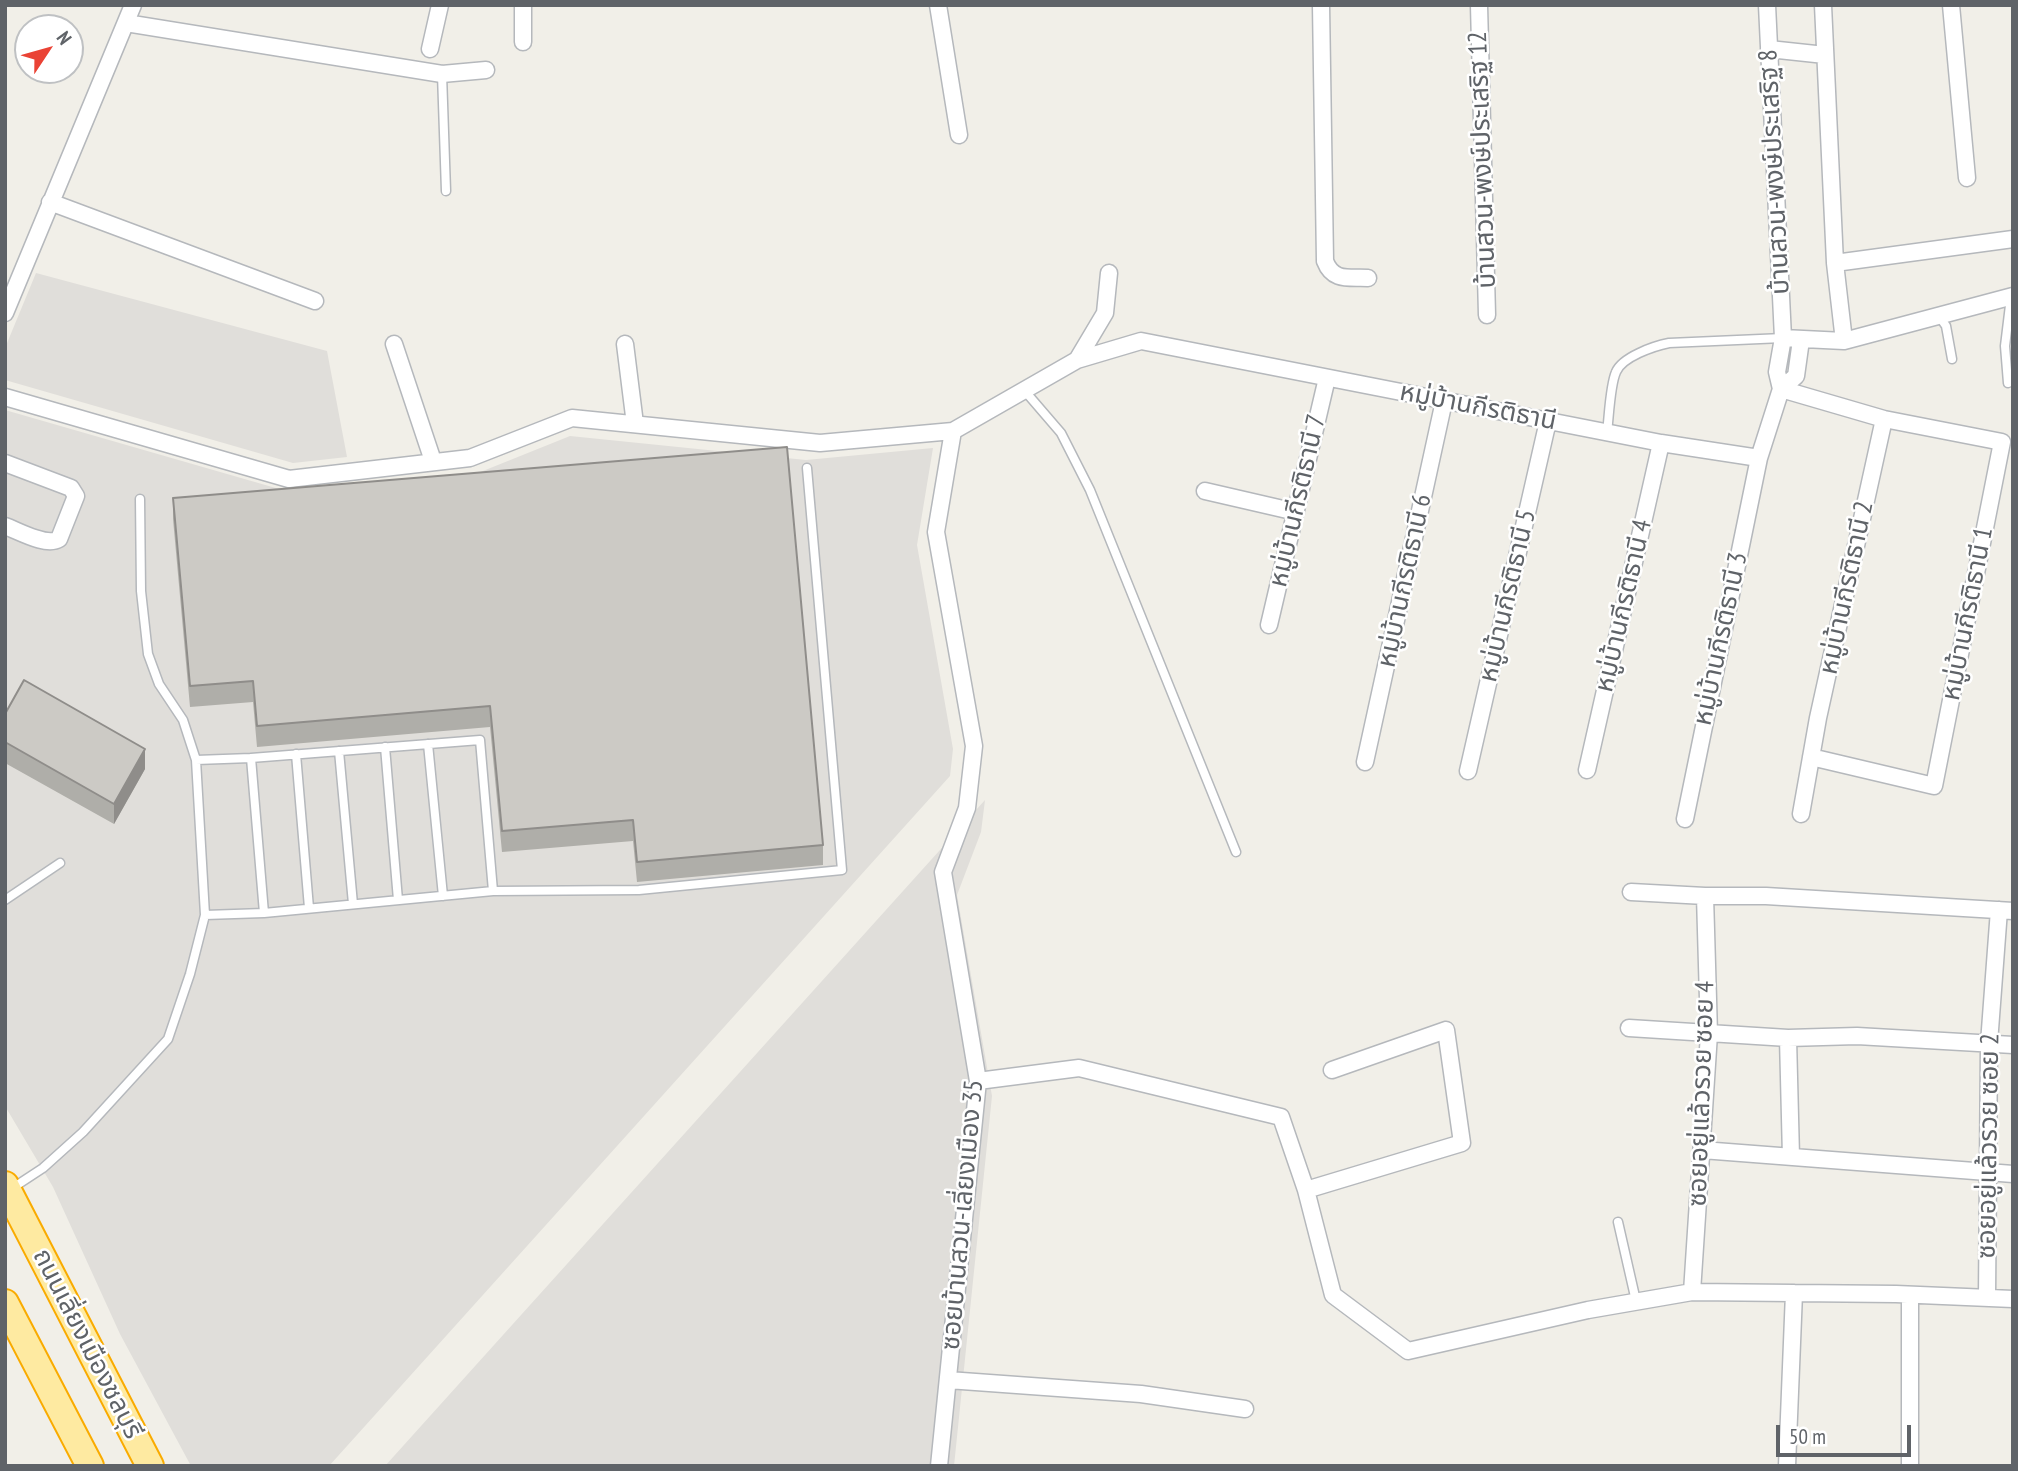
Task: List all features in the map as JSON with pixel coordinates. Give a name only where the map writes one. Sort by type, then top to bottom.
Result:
[{"type":"highway","name":"ถนนเลี่ยงเมืองชลบุรี","points":[[7,1188],[150,1466]]},
{"type":"highway","name":"ถนนเลี่ยงเมืองชลบุรี","points":[[5,1303],[90,1466]]},
{"type":"street","points":[[5,313],[133,5]]},
{"type":"street","points":[[430,49],[440,5]]},
{"type":"street","points":[[523,5],[523,42]]},
{"type":"street","points":[[938,5],[959,135]]},
{"type":"street","points":[[1321,5],[1325,261],[1329,271],[1336,277],[1368,278]]},
{"type":"street","name":"บ้านสวน-พงษ์ประเสริฐ 12","points":[[1479,5],[1487,315]]},
{"type":"street","name":"บ้านสวน-พงษ์ประเสริฐ 8","points":[[1767,5],[1783,338]]},
{"type":"street","points":[[1823,5],[1835,263],[1843,341]]},
{"type":"street","points":[[1951,5],[1967,178]]},
{"type":"street","points":[[126,23],[442,74],[486,70]]},
{"type":"street","points":[[1769,50],[1825,55]]},
{"type":"street","points":[[50,202],[315,301]]},
{"type":"street","points":[[1835,263],[2013,239]]},
{"type":"street","points":[[1077,360],[1105,313],[1109,273]]},
{"type":"street","points":[[1782,389],[1777,372],[1783,338],[1843,341],[2012,296]]},
{"type":"street","points":[[1759,458],[1782,389],[1796,376],[1801,340]]},
{"type":"street","name":"หมู่บ้านกีรติธานี","points":[[953,431],[1077,360],[1141,341],[1607,433],[1759,458]]},
{"type":"street","points":[[625,344],[635,424]]},
{"type":"street","points":[[394,345],[433,461]]},
{"type":"street","name":"หมู่บ้านกีรติธานี 7","points":[[1269,625],[1327,377]]},
{"type":"street","points":[[1782,389],[1884,419]]},
{"type":"street","points":[[5,397],[289,479],[470,458],[572,418],[820,443],[953,431]]},
{"type":"street","name":"หมู่บ้านกีรติธานี 6","points":[[1365,762],[1444,401]]},
{"type":"street","name":"หมู่บ้านกีรติธานี 1","points":[[1811,757],[1934,786],[2002,442],[1884,419]]},
{"type":"street","name":"หมู่บ้านกีรติธานี 2","points":[[1801,814],[1884,419]]},
{"type":"street","name":"หมู่บ้านกีรติธานี 5","points":[[1468,771],[1548,421]]},
{"type":"street","name":"ซอยบ้านสวน-เลี่ยงเมือง 35","points":[[939,1466],[978,1081],[943,872],[967,808],[974,746],[936,532],[953,431]]},
{"type":"street","name":"หมู่บ้านกีรติธานี 4","points":[[1587,770],[1661,443]]},
{"type":"street","name":"หมู่บ้านกีรติธานี 3","points":[[1685,819],[1759,458]]},
{"type":"street","points":[[5,463],[71,488],[76,496],[56,541],[48,541],[5,526]]},
{"type":"street","points":[[1205,491],[1296,512]]},
{"type":"street","points":[[1631,891],[1705,896],[1766,896],[2006,911]]},
{"type":"street","name":"ซอยอยู่แล้วรวย ซอย 4","points":[[1692,1292],[1709,1034],[1705,896]]},
{"type":"street","name":"ซอยอยู่แล้วรวย ซอย 2","points":[[1987,1298],[1989,1043],[2006,911]]},
{"type":"street","points":[[1629,1028],[1788,1038],[1857,1036],[2013,1045]]},
{"type":"street","points":[[1306,1190],[1462,1143],[1446,1030],[1332,1070]]},
{"type":"street","points":[[1788,1038],[1791,1157]]},
{"type":"street","points":[[978,1081],[1079,1068],[1281,1117],[1306,1190],[1333,1295],[1408,1350],[1636,1301],[1692,1292],[2013,1299]]},
{"type":"street","points":[[1702,1150],[2013,1174]]},
{"type":"street","points":[[1787,1466],[1794,1293]]},
{"type":"street","points":[[1910,1295],[1910,1466]]},
{"type":"street","points":[[948,1380],[1141,1394],[1245,1409]]},
{"type":"lane","points":[[442,74],[446,191]]},
{"type":"lane","points":[[2008,383],[2005,346],[2012,296]]},
{"type":"lane","points":[[1939,316],[1946,326],[1952,359]]},
{"type":"lane","points":[[1607,433],[1616,371],[1623,363],[1653,346],[1783,338]]},
{"type":"lane","points":[[1024,390],[1062,433],[1090,490],[1236,852]]},
{"type":"lane","points":[[205,915],[264,913],[493,891],[639,890],[842,870],[807,468]]},
{"type":"lane","points":[[7,1188],[43,1168],[83,1132],[168,1039],[190,974],[205,915],[196,760],[183,719],[159,684],[148,654],[141,591],[140,499]]},
{"type":"lane","points":[[196,760],[480,740],[493,891]]},
{"type":"lane","points":[[428,744],[443,896]]},
{"type":"lane","points":[[385,747],[398,900]]},
{"type":"lane","points":[[339,751],[353,904]]},
{"type":"lane","points":[[296,754],[309,908]]},
{"type":"lane","points":[[251,758],[264,913]]},
{"type":"lane","points":[[5,900],[60,863]]},
{"type":"lane","points":[[1618,1222],[1636,1301]]},
{"type":"shaded area","points":[[36,273],[327,351],[347,457],[293,463],[5,380],[5,348]]},
{"type":"shaded area","points":[[5,410],[300,495],[473,475],[570,436],[806,460],[933,448],[917,545],[953,749],[950,776],[329,1466],[191,1466],[120,1334],[53,1187],[5,1106]]},
{"type":"shaded area","points":[[985,800],[981,832],[957,895],[992,1096],[954,1466],[385,1466]]},
{"type":"building","points":[[787,447],[823,845],[637,862],[633,820],[502,831],[490,706],[257,726],[253,681],[190,686],[173,498]]},
{"type":"building","points":[[24,680],[145,749],[114,804],[5,742],[5,714]]}]
